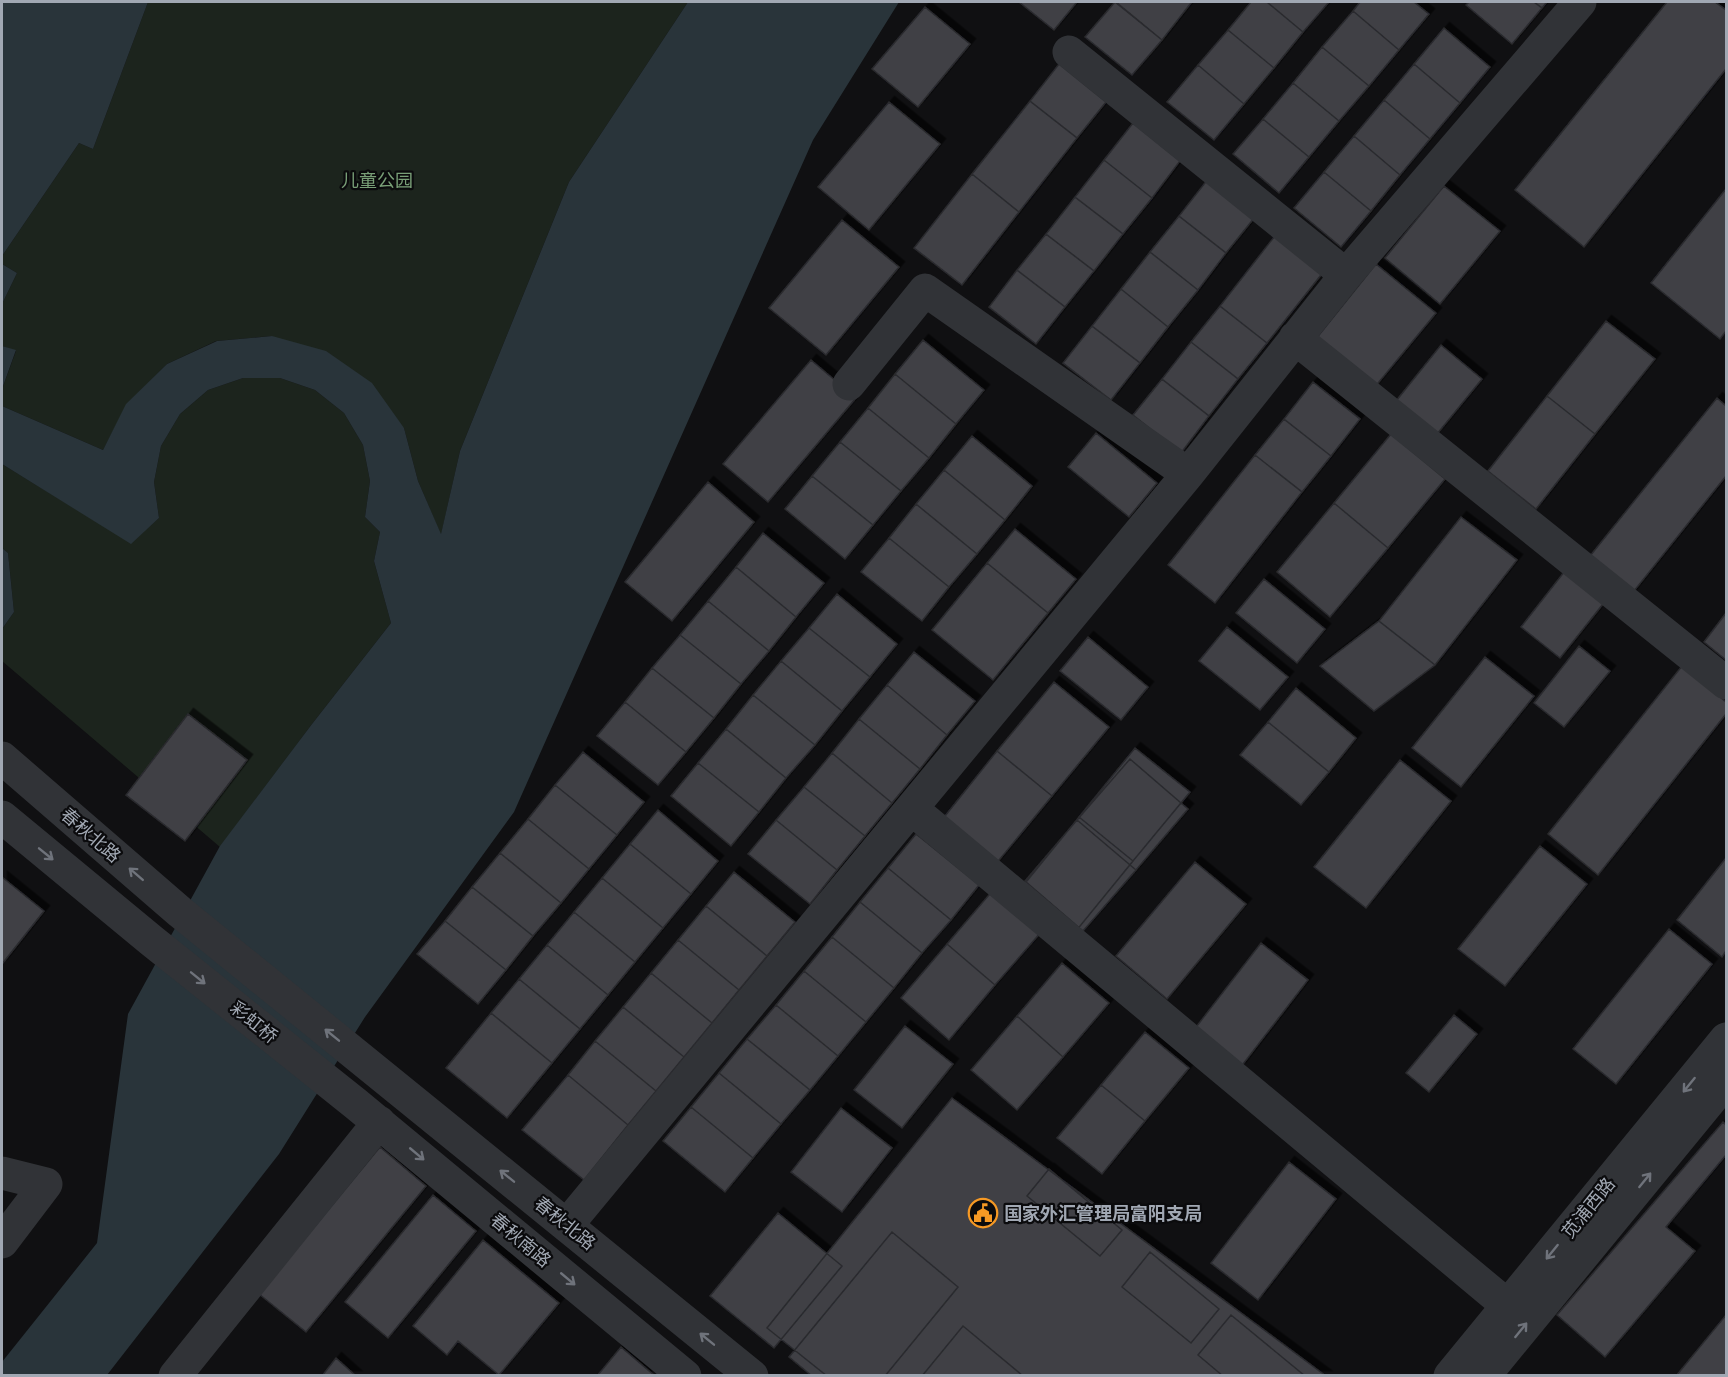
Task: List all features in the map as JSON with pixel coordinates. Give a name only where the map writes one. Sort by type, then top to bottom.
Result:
[{"type":"street","points":[[567,1225],[1188,474],[1346,276],[1580,2]]},
{"type":"street","points":[[1069,52],[1346,276]]},
{"type":"street","points":[[849,384],[925,290],[1188,474]]},
{"type":"street","points":[[1295,338],[1726,683]]},
{"type":"street","name":"春秋北路","points":[[2,758],[180,912],[752,1376]]},
{"type":"street","points":[[912,809],[1508,1306]]},
{"type":"street","name":"彩虹桥","points":[[2,817],[152,941],[367,1113]]},
{"type":"street","name":"苋浦西路","points":[[1450,1376],[1726,1039]]},
{"type":"street","name":"苋浦西路","points":[[1484,1376],[1726,1081]]},
{"type":"street","points":[[175,1376],[367,1113]]},
{"type":"street","name":"春秋南路","points":[[367,1113],[685,1376]]},
{"type":"street","points":[[2,1173],[46,1184],[2,1242]]},
{"type":"green space","name":"儿童公园","points":[[148,2],[688,2],[569,182],[460,451],[441,535],[418,481],[404,428],[272,336],[216,341],[167,364],[127,404],[103,450],[2,406],[2,389],[16,351],[2,346],[2,304],[17,273],[2,264],[2,256],[79,143],[93,149]]},
{"type":"green space","points":[[243,378],[280,378],[315,390],[344,413],[363,445],[370,481],[365,517],[380,532],[374,561],[391,623],[220,847],[2,661],[2,629],[14,612],[8,553],[2,548],[2,464],[131,543],[159,518],[154,482],[161,446],[180,414],[208,390]]},
{"type":"shaded area","points":[[2,2],[148,2],[93,149],[79,143],[2,256]]},
{"type":"shaded area","points":[[688,2],[899,2],[813,140],[514,812],[365,1017],[279,1154],[107,1375],[2,1375],[2,1362],[97,1243],[128,1014],[220,846],[391,623],[374,561],[380,532],[365,517],[370,481],[363,445],[344,413],[315,390],[280,378],[243,378],[208,390],[180,414],[161,446],[154,482],[159,518],[131,544],[2,464],[2,406],[103,450],[126,404],[167,364],[217,341],[272,336],[326,351],[372,383],[404,428],[418,481],[441,534],[460,451],[569,182]]},
{"type":"shaded area","points":[[2,264],[17,273],[2,304]]},
{"type":"shaded area","points":[[2,346],[16,350],[2,389]]},
{"type":"shaded area","points":[[2,548],[8,553],[14,612],[2,629]]},
{"type":"building","points":[[1019,2],[1077,2],[1054,30]]},
{"type":"building","points":[[1115,2],[1162,40],[1132,75],[1085,37]]},
{"type":"building","points":[[1116,2],[1189,2],[1191,3],[1162,40]]},
{"type":"building","points":[[1251,2],[1267,2],[1303,32],[1274,68],[1228,30]]},
{"type":"building","points":[[1267,2],[1329,2],[1303,32]]},
{"type":"building","points":[[1360,2],[1414,2],[1429,14],[1399,50],[1353,11]]},
{"type":"building","points":[[1469,2],[1534,2],[1542,8],[1512,44],[1466,5]]},
{"type":"building","points":[[1534,2],[1547,2],[1542,8]]},
{"type":"building","points":[[1667,2],[1715,2],[1726,10],[1726,69],[1584,247],[1515,190]]},
{"type":"building","points":[[925,7],[970,44],[918,107],[872,69]]},
{"type":"building","points":[[1353,11],[1399,50],[1369,86],[1322,47]]},
{"type":"building","points":[[1444,28],[1490,67],[1460,103],[1414,64]]},
{"type":"building","points":[[1228,30],[1274,68],[1244,104],[1198,65]]},
{"type":"building","points":[[1322,47],[1369,86],[1339,121],[1293,83]]},
{"type":"building","points":[[1059,64],[1106,102],[1077,138],[1030,101]]},
{"type":"building","points":[[1414,64],[1460,103],[1430,139],[1384,100]]},
{"type":"building","points":[[1198,65],[1244,104],[1214,140],[1167,102]]},
{"type":"building","points":[[1293,83],[1339,121],[1309,157],[1263,119]]},
{"type":"building","points":[[1384,100],[1430,139],[1400,175],[1354,136]]},
{"type":"building","points":[[1030,101],[1077,138],[1019,212],[972,174]]},
{"type":"building","points":[[889,102],[940,144],[869,230],[818,187]]},
{"type":"building","points":[[1263,119],[1309,157],[1279,193],[1233,154]]},
{"type":"building","points":[[1133,123],[1180,161],[1152,198],[1104,160]]},
{"type":"building","points":[[1354,136],[1400,175],[1371,211],[1324,172]]},
{"type":"building","points":[[1104,160],[1152,198],[1123,234],[1075,197]]},
{"type":"building","points":[[1324,172],[1371,211],[1341,247],[1294,208]]},
{"type":"building","points":[[972,174],[1019,212],[962,285],[914,248]]},
{"type":"building","points":[[1208,179],[1255,217],[1226,253],[1179,216]]},
{"type":"building","points":[[1444,186],[1500,231],[1440,304],[1385,258]]},
{"type":"building","points":[[1726,189],[1726,331],[1720,339],[1651,283]]},
{"type":"building","points":[[1075,197],[1123,234],[1094,271],[1046,234]]},
{"type":"building","points":[[1179,216],[1226,253],[1198,290],[1150,252]]},
{"type":"building","points":[[842,220],[899,267],[826,355],[769,308]]},
{"type":"building","points":[[1278,232],[1325,270],[1267,343],[1220,306]]},
{"type":"building","points":[[1046,234],[1094,271],[1065,307],[1017,270]]},
{"type":"building","points":[[1150,252],[1198,290],[1168,327],[1121,289]]},
{"type":"building","points":[[1376,264],[1436,313],[1374,388],[1315,340]]},
{"type":"building","points":[[1017,270],[1065,307],[1036,344],[989,307]]},
{"type":"building","points":[[1121,289],[1168,327],[1140,363],[1092,326]]},
{"type":"building","points":[[1220,306],[1267,343],[1238,379],[1191,342]]},
{"type":"building","points":[[1606,321],[1655,359],[1595,434],[1547,396]]},
{"type":"building","points":[[1092,326],[1140,363],[1111,400],[1063,363]]},
{"type":"building","points":[[923,340],[984,390],[956,424],[895,374]]},
{"type":"building","points":[[1191,342],[1238,379],[1209,416],[1162,379]]},
{"type":"building","points":[[1441,345],[1482,379],[1437,434],[1396,401]]},
{"type":"building","points":[[811,360],[856,398],[768,502],[723,464]]},
{"type":"building","points":[[895,374],[956,424],[929,458],[868,408]]},
{"type":"building","points":[[1162,379],[1209,416],[1181,453],[1133,415]]},
{"type":"building","points":[[1313,382],[1360,419],[1331,456],[1284,419]]},
{"type":"building","points":[[1547,396],[1595,434],[1536,509],[1488,471]]},
{"type":"building","points":[[1717,398],[1726,406],[1726,476],[1630,596],[1586,561]]},
{"type":"building","points":[[868,408],[929,458],[901,491],[840,442]]},
{"type":"building","points":[[1284,419],[1331,456],[1302,492],[1255,455]]},
{"type":"building","points":[[1096,433],[1157,483],[1129,517],[1068,467]]},
{"type":"building","points":[[1391,434],[1445,479],[1388,548],[1334,503]]},
{"type":"building","points":[[972,436],[1032,486],[1005,520],[944,470]]},
{"type":"building","points":[[840,442],[901,491],[873,525],[812,476]]},
{"type":"building","points":[[1255,455],[1302,492],[1215,603],[1168,565]]},
{"type":"building","points":[[944,470],[1005,520],[977,554],[916,504]]},
{"type":"building","points":[[812,476],[873,525],[845,559],[785,509]]},
{"type":"building","points":[[708,482],[754,522],[672,621],[625,582]]},
{"type":"building","points":[[1334,503],[1388,548],[1330,617],[1277,572]]},
{"type":"building","points":[[916,504],[977,554],[949,587],[889,538]]},
{"type":"building","points":[[1461,517],[1517,560],[1435,665],[1379,621]]},
{"type":"building","points":[[1015,529],[1076,579],[1048,613],[987,563]]},
{"type":"building","points":[[763,533],[824,583],[796,617],[736,567]]},
{"type":"building","points":[[889,538],[949,587],[922,621],[861,572]]},
{"type":"building","points":[[987,563],[1048,613],[993,680],[932,630]]},
{"type":"building","points":[[736,567],[796,617],[769,651],[708,601]]},
{"type":"building","points":[[1568,567],[1607,599],[1560,658],[1521,627]]},
{"type":"building","points":[[1264,579],[1325,629],[1297,663],[1236,613]]},
{"type":"building","points":[[837,594],[897,644],[870,677],[809,628]]},
{"type":"building","points":[[708,601],[769,651],[741,684],[680,635]]},
{"type":"building","points":[[1726,613],[1726,660],[1704,642]]},
{"type":"building","points":[[1379,621],[1435,665],[1374,711],[1320,666]]},
{"type":"building","points":[[1227,627],[1288,677],[1260,710],[1199,661]]},
{"type":"building","points":[[809,628],[870,677],[842,711],[781,661]]},
{"type":"building","points":[[680,635],[741,684],[714,718],[652,668]]},
{"type":"building","points":[[1088,637],[1148,687],[1121,720],[1060,671]]},
{"type":"building","points":[[1579,646],[1610,671],[1564,727],[1534,703]]},
{"type":"building","points":[[914,652],[975,701],[947,735],[887,685]]},
{"type":"building","points":[[1485,657],[1534,696],[1461,787],[1412,748]]},
{"type":"building","points":[[781,661],[842,711],[815,745],[753,695]]},
{"type":"building","points":[[1682,666],[1726,702],[1726,714],[1598,875],[1548,834]]},
{"type":"building","points":[[652,668],[714,718],[686,752],[625,702]]},
{"type":"building","points":[[1054,682],[1109,727],[1052,796],[997,751]]},
{"type":"building","points":[[887,685],[947,735],[920,769],[859,719]]},
{"type":"building","points":[[1296,688],[1356,738],[1329,772],[1268,722]]},
{"type":"building","points":[[753,695],[815,745],[786,778],[726,729]]},
{"type":"building","points":[[625,702],[686,752],[658,785],[597,736]]},
{"type":"building","points":[[188,714],[247,760],[185,841],[126,795]]},
{"type":"building","points":[[859,719],[920,769],[892,803],[832,753]]},
{"type":"building","points":[[1268,722],[1329,772],[1301,805],[1240,755]]},
{"type":"building","points":[[726,729],[786,778],[759,812],[698,763]]},
{"type":"building","points":[[1135,748],[1190,792],[1133,861],[1079,817]]},
{"type":"building","points":[[997,751],[1052,796],[995,865],[941,821]]},
{"type":"building","points":[[583,752],[644,802],[617,835],[555,785]]},
{"type":"building","points":[[832,753],[892,803],[865,836],[804,787]]},
{"type":"building","points":[[1130,759],[1188,809],[1136,870],[1077,820]]},
{"type":"building","points":[[1400,760],[1451,801],[1366,908],[1314,867]]},
{"type":"building","points":[[698,763],[759,812],[731,846],[671,796]]},
{"type":"building","points":[[555,785],[617,835],[589,869],[528,819]]},
{"type":"building","points":[[804,787],[865,836],[837,870],[776,820]]},
{"type":"building","points":[[658,810],[718,861],[691,894],[630,844]]},
{"type":"building","points":[[1079,817],[1133,861],[1076,931],[1022,887]]},
{"type":"building","points":[[528,819],[589,869],[561,903],[500,853]]},
{"type":"building","points":[[776,820],[837,870],[810,904],[748,854]]},
{"type":"building","points":[[1077,820],[1136,870],[1083,931],[1025,881]]},
{"type":"building","points":[[916,834],[979,885],[951,920],[888,868]]},
{"type":"building","points":[[630,844],[691,894],[663,928],[602,878]]},
{"type":"building","points":[[1540,846],[1587,884],[1505,986],[1458,949]]},
{"type":"building","points":[[500,853],[561,903],[533,936],[472,887]]},
{"type":"building","points":[[1726,858],[1726,951],[1722,957],[1677,920]]},
{"type":"building","points":[[1195,862],[1246,904],[1167,999],[1116,956]]},
{"type":"building","points":[[888,868],[951,920],[922,953],[860,902]]},
{"type":"building","points":[[734,872],[795,922],[767,956],[706,906]]},
{"type":"building","points":[[2,877],[44,911],[2,964]]},
{"type":"building","points":[[602,878],[663,928],[635,962],[574,912]]},
{"type":"building","points":[[472,887],[533,936],[506,970],[445,921]]},
{"type":"building","points":[[994,889],[1042,931],[995,985],[947,944]]},
{"type":"building","points":[[860,902],[922,953],[894,988],[832,937]]},
{"type":"building","points":[[706,906],[767,956],[739,990],[678,940]]},
{"type":"building","points":[[574,912],[635,962],[608,995],[547,945]]},
{"type":"building","points":[[445,921],[506,970],[478,1004],[417,954]]},
{"type":"building","points":[[1669,929],[1712,964],[1616,1084],[1573,1049]]},
{"type":"building","points":[[832,937],[894,988],[866,1022],[804,971]]},
{"type":"building","points":[[678,940],[739,990],[712,1023],[651,973]]},
{"type":"building","points":[[1261,943],[1308,980],[1240,1068],[1193,1031]]},
{"type":"building","points":[[947,944],[995,985],[949,1040],[901,998]]},
{"type":"building","points":[[547,945],[608,995],[580,1029],[519,979]]},
{"type":"building","points":[[1062,963],[1109,1003],[1063,1057],[1017,1016]]},
{"type":"building","points":[[804,971],[866,1022],[838,1056],[776,1005]]},
{"type":"building","points":[[651,973],[712,1023],[684,1057],[623,1007]]},
{"type":"building","points":[[519,979],[580,1029],[552,1063],[491,1013]]},
{"type":"building","points":[[776,1005],[838,1056],[810,1090],[747,1039]]},
{"type":"building","points":[[623,1007],[684,1057],[656,1091],[595,1041]]},
{"type":"building","points":[[491,1013],[552,1063],[507,1118],[446,1068]]},
{"type":"building","points":[[1454,1015],[1477,1034],[1429,1092],[1406,1073]]},
{"type":"building","points":[[1017,1016],[1063,1057],[1017,1110],[971,1070]]},
{"type":"building","points":[[905,1026],[953,1064],[902,1128],[854,1090]]},
{"type":"building","points":[[1145,1032],[1189,1068],[1145,1121],[1101,1085]]},
{"type":"building","points":[[747,1039],[810,1090],[781,1124],[719,1073]]},
{"type":"building","points":[[595,1041],[656,1091],[628,1125],[568,1075]]},
{"type":"building","points":[[719,1073],[781,1124],[753,1158],[691,1107]]},
{"type":"building","points":[[568,1075],[628,1125],[584,1180],[522,1130]]},
{"type":"building","points":[[1101,1085],[1145,1121],[1102,1174],[1057,1138]]},
{"type":"building","name":"国家外汇管理局富阳支局","points":[[952,1098],[1326,1376],[827,1376],[767,1328]]},
{"type":"building","points":[[691,1107],[753,1158],[725,1192],[663,1141]]},
{"type":"building","points":[[841,1108],[892,1148],[842,1212],[791,1172]]},
{"type":"building","points":[[1723,1122],[1726,1125],[1726,1155],[1666,1227],[1695,1251],[1605,1357],[1557,1315]]},
{"type":"building","points":[[380,1147],[426,1186],[306,1332],[259,1294]]},
{"type":"building","points":[[1289,1162],[1336,1199],[1258,1300],[1211,1263]]},
{"type":"building","points":[[1049,1169],[1122,1230],[1100,1256],[1027,1196]]},
{"type":"building","points":[[433,1195],[476,1231],[388,1338],[345,1302]]},
{"type":"building","points":[[778,1213],[842,1266],[774,1348],[710,1296]]},
{"type":"building","points":[[892,1232],[958,1287],[885,1376],[812,1376],[789,1357]]},
{"type":"building","points":[[483,1240],[559,1303],[499,1375],[458,1341],[447,1355],[413,1326]]},
{"type":"building","points":[[1150,1252],[1219,1309],[1191,1343],[1122,1287]]},
{"type":"building","points":[[1231,1315],[1305,1376],[1223,1376],[1198,1355]]},
{"type":"building","points":[[1726,1315],[1726,1376],[1676,1376]]},
{"type":"building","points":[[963,1326],[1023,1376],[922,1376]]},
{"type":"building","points":[[621,1347],[655,1376],[597,1376]]},
{"type":"building","points":[[336,1358],[356,1376],[322,1376]]},
{"type":"place","name":"国家外汇管理局富阳支局","points":[[983,1213]]}]
